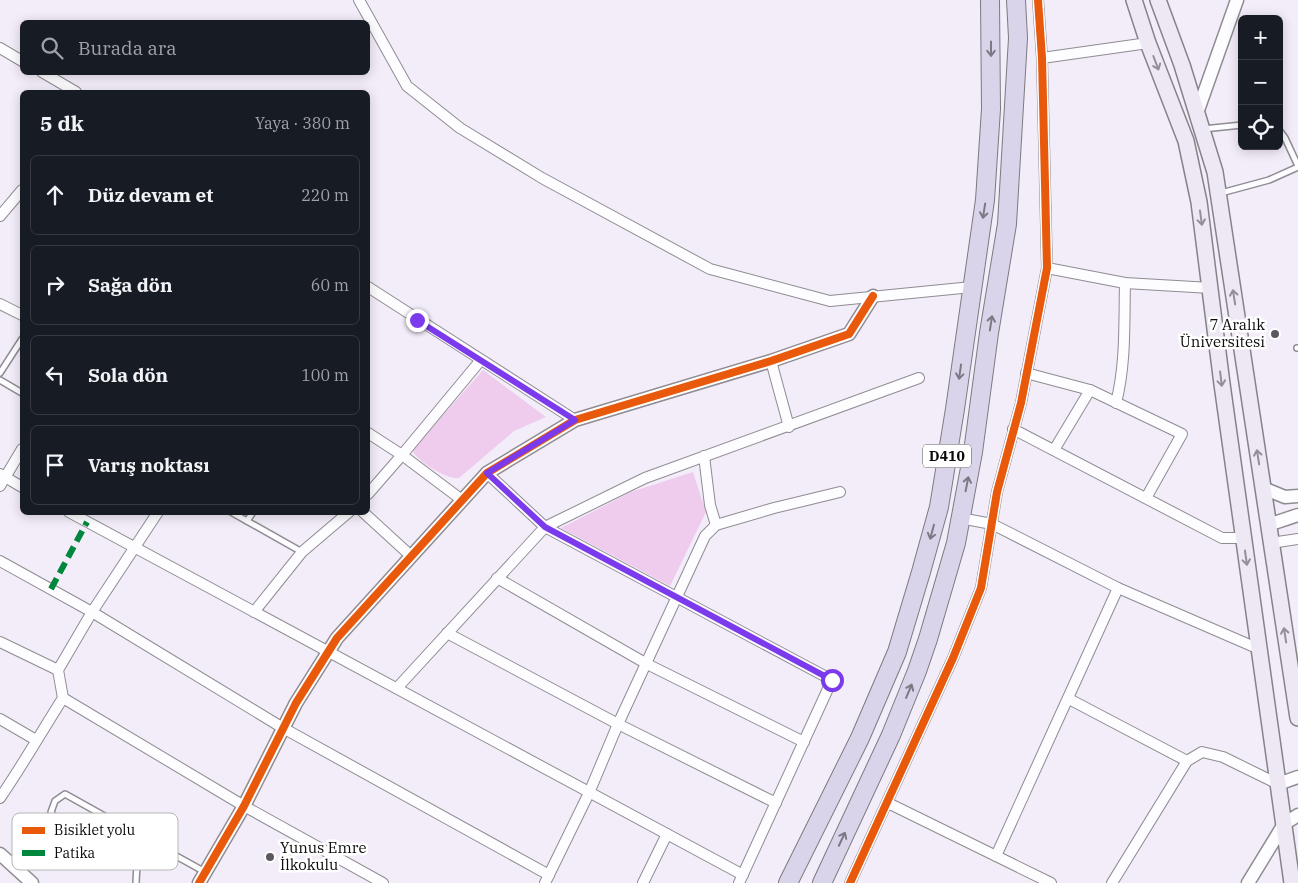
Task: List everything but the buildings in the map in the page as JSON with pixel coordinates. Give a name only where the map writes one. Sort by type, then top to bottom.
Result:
[{"type":"highway","name":"D410","points":[[788,883],[860,738],[896,652],[939,507],[986,200],[991,109],[990,0]]},
{"type":"highway","name":"D410","points":[[823,883],[891,735],[917,671],[956,542],[973,452],[989,333],[1007,224],[1018,38],[1016,0]]},
{"type":"main road","points":[[1134,0],[1186,140],[1199,202],[1222,384],[1292,883]]},
{"type":"main road","points":[[1158,0],[1215,172],[1298,718]]},
{"type":"street","points":[[359,0],[407,86],[460,128],[542,178],[710,269],[830,301],[972,287]]},
{"type":"street","points":[[850,883],[953,658],[981,588],[997,492],[1014,429],[1047,268],[1042,58],[1038,0]]},
{"type":"street","points":[[1197,113],[1237,0]]},
{"type":"street","points":[[1042,58],[1148,42]]},
{"type":"street","points":[[0,48],[20,60]]},
{"type":"street","points":[[47,75],[73,90]]},
{"type":"street","points":[[0,216],[20,192]]},
{"type":"street","points":[[1047,268],[1125,283],[1211,288]]},
{"type":"street","points":[[1116,403],[1121,383],[1125,283]]},
{"type":"street","points":[[370,288],[480,361],[575,420]]},
{"type":"street","points":[[199,883],[244,806],[296,703],[337,638],[487,473],[575,420],[770,361],[849,334],[873,296]]},
{"type":"street","points":[[0,304],[20,313]]},
{"type":"street","points":[[370,492],[480,361]]},
{"type":"street","points":[[770,361],[789,427]]},
{"type":"street","points":[[1026,373],[1090,390],[1182,434],[1146,498]]},
{"type":"street","points":[[398,688],[545,527],[645,478],[919,378]]},
{"type":"street","points":[[1054,450],[1090,390]]},
{"type":"street","points":[[1014,429],[1222,538],[1244,538]]},
{"type":"street","points":[[370,434],[402,455],[462,500]]},
{"type":"street","points":[[20,452],[2,479],[20,486]]},
{"type":"street","points":[[704,456],[710,505],[716,525]]},
{"type":"street","points":[[74,515],[667,834],[741,879],[832,680],[545,527],[487,473]]},
{"type":"street","points":[[1263,488],[1285,497],[1298,496]]},
{"type":"street","points":[[0,561],[92,612],[283,728],[547,879],[590,793],[618,724],[705,536],[716,525],[774,508],[840,492]]},
{"type":"street","points":[[0,798],[19,771],[63,698],[58,670],[92,612],[156,515]]},
{"type":"street","points":[[254,612],[302,552],[345,515]]},
{"type":"street","points":[[366,515],[411,556]]},
{"type":"street","points":[[1268,524],[1298,515]]},
{"type":"street","points":[[960,518],[992,524],[1118,588],[1259,648]]},
{"type":"street","points":[[1271,544],[1298,538]]},
{"type":"street","points":[[497,578],[647,664],[804,742]]},
{"type":"street","points":[[996,856],[1118,588]]},
{"type":"street","points":[[447,633],[618,724],[776,803]]},
{"type":"street","points":[[0,642],[58,670]]},
{"type":"street","points":[[63,698],[244,806],[383,883]]},
{"type":"street","points":[[1068,699],[1187,761]]},
{"type":"street","points":[[0,719],[36,740]]},
{"type":"street","points":[[1112,883],[1187,761],[1202,752],[1223,757],[1278,784],[1298,777]]},
{"type":"street","points":[[888,803],[1050,883]]},
{"type":"street","points":[[1248,883],[1284,824],[1298,815]]},
{"type":"street","points":[[643,883],[667,834]]},
{"type":"street","points":[[0,854],[12,865]]},
{"type":"street","points":[[18,870],[32,883]]},
{"type":"lane","points":[[1202,129],[1238,124]]},
{"type":"lane","points":[[1218,194],[1269,180],[1298,166],[1283,135]]},
{"type":"lane","points":[[0,373],[20,342]]},
{"type":"lane","points":[[0,380],[20,392]]},
{"type":"lane","points":[[236,515],[302,552]]},
{"type":"lane","points":[[247,521],[250,515]]},
{"type":"lane","points":[[52,813],[55,801],[65,794],[99,813]]},
{"type":"lane","points":[[178,857],[205,872]]},
{"type":"lane","points":[[136,883],[137,870]]},
{"type":"shaded area","points":[[483,370],[546,417],[514,431],[459,478],[447,476],[426,464],[412,450]]},
{"type":"shaded area","points":[[693,472],[706,512],[670,586],[561,528],[631,492]]},
{"type":"marked path","points":[[51,589],[87,522]]},
{"type":"cycle path","points":[[850,883],[953,658],[981,588],[997,492],[1021,403],[1047,268],[1042,58],[1038,0]]},
{"type":"cycle path","points":[[199,883],[244,806],[296,703],[337,638],[487,473],[575,420],[771,361],[849,334],[873,296]]},
{"type":"place","name":"7 Aralık Üniversitesi","points":[[1275,334]]},
{"type":"place","name":"Yunus Emre İlkokulu","points":[[270,857]]},
{"type":"route","points":[[417,320],[575,420],[487,473],[545,527],[832,680]]}]
